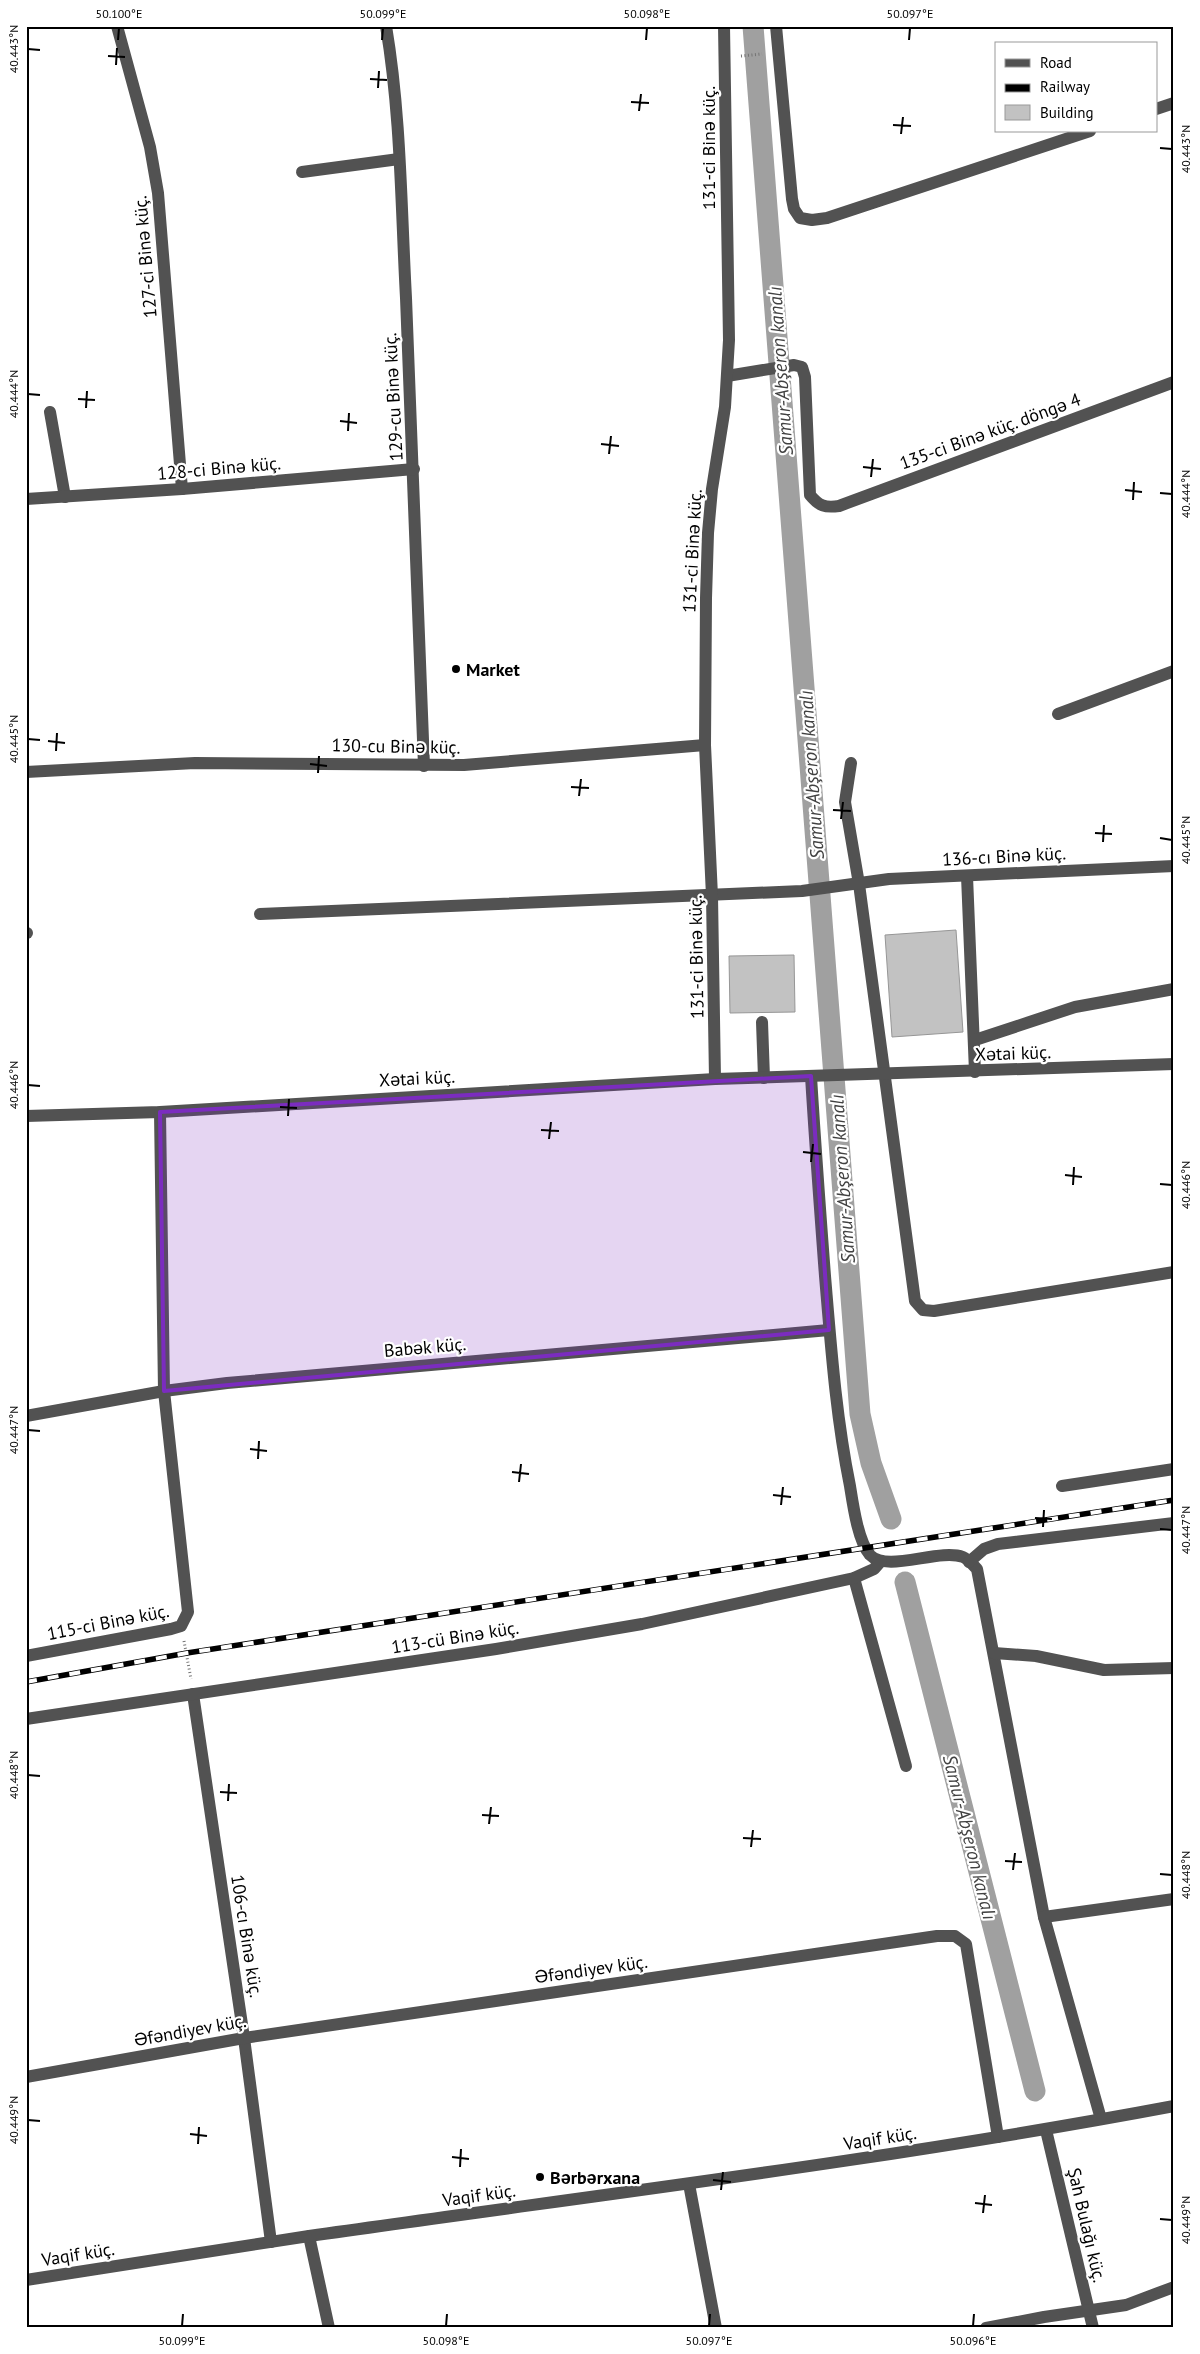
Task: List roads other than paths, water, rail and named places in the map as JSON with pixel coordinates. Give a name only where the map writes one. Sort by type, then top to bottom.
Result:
[{"type":"street","name":"127-ci Binə küç.","points":[[117,26],[150,147],[158,193],[182,489]]},
{"type":"street","name":"129-cu Binə küç.","points":[[386,26],[391,56],[399,159],[414,469],[424,766]]},
{"type":"street","name":"131-ci Binə küç.","points":[[715,1079],[712,896],[705,745],[708,533],[727,376],[728,340],[724,26]]},
{"type":"street","points":[[776,26],[792,199],[794,209],[800,218],[812,220],[827,218],[1087,132]]},
{"type":"street","points":[[1158,108],[1174,103]]},
{"type":"street","points":[[302,172],[399,159]]},
{"type":"street","name":"135-ci Binə küç. döngə 4","points":[[727,376],[794,365],[802,367],[805,377],[810,495],[817,504],[826,508],[848,502],[1174,382]]},
{"type":"street","points":[[50,412],[65,497]]},
{"type":"street","name":"128-ci Binə küç.","points":[[26,498],[182,489],[414,469]]},
{"type":"street","points":[[1058,714],[1174,671]]},
{"type":"street","name":"130-cu Binə küç.","points":[[26,772],[195,763],[278,762],[424,766],[464,765],[705,745]]},
{"type":"street","points":[[851,763],[845,802],[859,884],[915,1301],[924,1310],[934,1311],[1174,1272]]},
{"type":"street","name":"136-cı Binə küç.","points":[[260,914],[712,896],[802,891],[889,879],[1174,866]]},
{"type":"street","points":[[966,876],[976,1072]]},
{"type":"street","points":[[974,1040],[1075,1007],[1174,990]]},
{"type":"street","points":[[762,1022],[764,1078]]},
{"type":"street","name":"Xətai küç.","points":[[26,1116],[160,1112],[715,1079],[976,1072],[1174,1064]]},
{"type":"street","points":[[810,1076],[834,1390],[852,1497],[865,1546],[874,1558],[881,1561],[949,1555],[963,1557],[977,1570],[1044,1917],[1101,2119]]},
{"type":"street","points":[[160,1112],[164,1391]]},
{"type":"street","name":"Babək küç.","points":[[26,1416],[164,1391],[227,1383],[830,1330]]},
{"type":"street","name":"115-ci Binə küç.","points":[[26,1656],[181,1626],[188,1612],[164,1391]]},
{"type":"street","points":[[1062,1486],[1174,1469]]},
{"type":"street","points":[[969,1562],[984,1549],[998,1544],[1174,1523]]},
{"type":"street","name":"113-cü Binə küç.","points":[[26,1719],[496,1649],[622,1627],[854,1578],[874,1569],[881,1561]]},
{"type":"street","points":[[854,1578],[906,1766]]},
{"type":"street","points":[[994,1653],[1036,1656],[1104,1670],[1174,1668]]},
{"type":"street","name":"106-cı Binə küç.","points":[[193,1694],[244,2038],[271,2242]]},
{"type":"street","points":[[1044,1917],[1174,1899]]},
{"type":"street","name":"Əfəndiyev küç.","points":[[26,2077],[244,2038],[927,1937],[955,1936],[966,1944],[998,2137]]},
{"type":"street","name":"Vaqif küç.","points":[[26,2280],[309,2236],[689,2184],[1046,2130],[1174,2106]]},
{"type":"street","name":"Şah Bulağı küç.","points":[[1046,2130],[1093,2328]]},
{"type":"street","points":[[689,2184],[716,2328]]},
{"type":"street","points":[[309,2236],[329,2328]]},
{"type":"street","points":[[986,2328],[1126,2305],[1174,2287]]},
{"type":"waterway","name":"Samur-Abşeron kanalı","points":[[753,26],[860,1414],[871,1463],[891,1519]]},
{"type":"waterway","name":"Samur-Abşeron kanalı","points":[[905,1582],[1035,2091]]},
{"type":"railway","points":[[26,1682],[187,1653],[1174,1500]]},
{"type":"place","name":"Market","points":[[456,669]]},
{"type":"place","name":"Bərbərxana","points":[[540,2177]]}]
